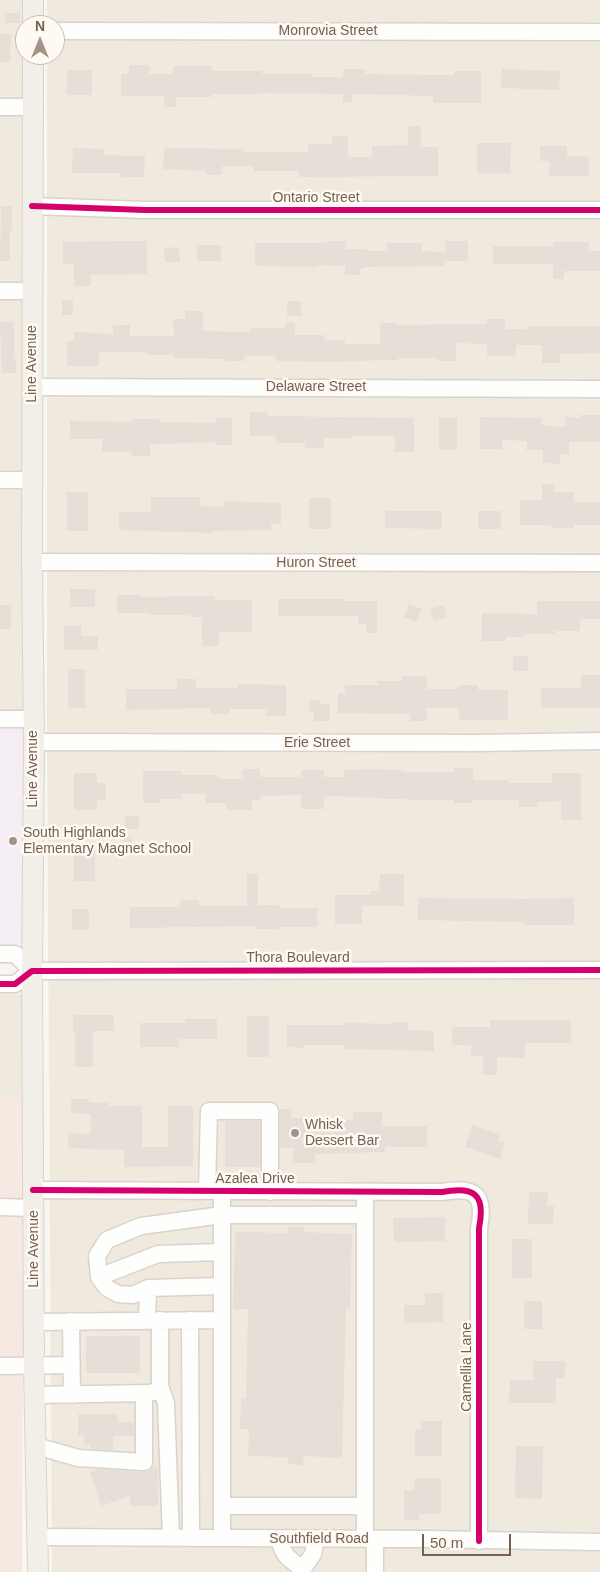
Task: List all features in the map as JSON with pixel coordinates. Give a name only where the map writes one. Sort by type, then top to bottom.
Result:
[{"type":"main road","points":[[33,0],[33,15]]},
{"type":"main road","name":"Line Avenue","points":[[33,65],[32,562],[34,742],[32,971],[34,1366],[38,1572]]},
{"type":"street","name":"Monrovia Street","points":[[65,31],[600,32]]},
{"type":"street","points":[[0,107],[32,107]]},
{"type":"street","name":"Ontario Street","points":[[32,206],[146,210],[600,210]]},
{"type":"street","points":[[0,291],[32,291]]},
{"type":"street","name":"Delaware Street","points":[[32,387],[600,389]]},
{"type":"street","points":[[0,480],[32,480]]},
{"type":"street","name":"Huron Street","points":[[32,562],[600,564]]},
{"type":"street","points":[[0,719],[34,719]]},
{"type":"street","name":"Erie Street","points":[[34,742],[476,743],[600,741]]},
{"type":"street","points":[[0,954],[15,954],[32,971],[15,984],[0,984]]},
{"type":"street","name":"Thora Boulevard","points":[[32,971],[600,970]]},
{"type":"street","points":[[222,1538],[222,1216],[214,1191],[209,1111],[270,1111],[270,1192]]},
{"type":"street","name":"Azalea Drive","points":[[0,1207],[33,1199],[214,1191],[442,1192],[464,1190],[475,1195]]},
{"type":"street","points":[[365,1192],[365,1506],[375,1572]]},
{"type":"street","name":"Camellia Lane","points":[[475,1195],[481,1204],[482,1214],[479,1228],[479,1541]]},
{"type":"street","points":[[222,1286],[148,1288],[133,1295],[118,1294],[107,1288],[99,1277],[98,1256],[107,1240],[141,1226],[222,1216],[365,1216]]},
{"type":"street","points":[[99,1277],[158,1254],[222,1252]]},
{"type":"street","points":[[148,1288],[160,1386],[166,1403],[171,1538]]},
{"type":"street","points":[[190,1320],[191,1538]]},
{"type":"street","points":[[34,1322],[222,1320]]},
{"type":"street","points":[[71,1321],[72,1395]]},
{"type":"street","points":[[0,1366],[72,1365]]},
{"type":"street","points":[[35,1395],[144,1393],[157,1391],[160,1386]]},
{"type":"street","points":[[144,1393],[144,1462]]},
{"type":"street","points":[[36,1446],[78,1458],[169,1463]]},
{"type":"street","points":[[222,1506],[365,1506]]},
{"type":"street","name":"Southfield Road","points":[[38,1538],[600,1542]]},
{"type":"street","points":[[280,1539],[282,1551],[288,1559],[303,1571],[313,1554],[316,1539]]},
{"type":"shaded area","points":[[0,0],[25,0],[25,15],[15,15],[15,65],[25,65],[25,734],[19,728],[0,727]]},
{"type":"shaded area","points":[[47,0],[600,0],[600,1572],[52,1572],[47,725],[47,65],[65,65],[65,15],[47,15]]},
{"type":"shaded area","name":"South Highlands Elementary Magnet School","points":[[0,727],[19,728],[25,734],[24,950],[0,951]]},
{"type":"shaded area","points":[[0,994],[25,994],[24,1098],[0,1098]]},
{"type":"shaded area","points":[[0,1098],[24,1098],[22,1572],[0,1572]]},
{"type":"building","points":[[5,13],[20,13],[20,15],[15,15],[15,23],[5,23]]},
{"type":"building","points":[[0,34],[11,34],[10,62],[0,62]]},
{"type":"building","points":[[129,65],[149,65],[149,74],[173,74],[173,66],[212,66],[212,71],[312,74],[312,77],[343,77],[343,69],[365,69],[365,74],[426,75],[454,75],[454,71],[481,71],[481,103],[433,103],[433,96],[352,94],[352,102],[343,102],[343,94],[262,93],[212,94],[212,97],[176,97],[176,107],[164,107],[164,96],[121,96],[121,74],[129,74]]},
{"type":"building","points":[[502,69],[560,71],[559,90],[501,88]]},
{"type":"building","points":[[67,70],[92,70],[92,95],[67,95]]},
{"type":"building","points":[[408,126],[421,126],[421,147],[438,147],[438,176],[299,177],[299,171],[254,171],[254,166],[222,166],[222,175],[206,175],[206,171],[163,169],[164,148],[243,149],[243,152],[308,152],[308,144],[332,144],[332,136],[348,136],[348,157],[372,157],[372,146],[408,145]]},
{"type":"building","points":[[477,143],[511,143],[510,174],[477,173]]},
{"type":"building","points":[[540,146],[567,146],[567,156],[589,157],[589,176],[549,176],[549,161],[540,161]]},
{"type":"building","points":[[73,148],[104,149],[104,155],[145,156],[144,177],[121,177],[121,173],[72,173]]},
{"type":"building","points":[[1,206],[12,206],[10,261],[0,261]]},
{"type":"building","points":[[147,241],[147,274],[91,275],[91,286],[74,286],[74,264],[63,264],[63,242]]},
{"type":"building","points":[[327,241],[346,241],[346,249],[367,249],[367,251],[387,251],[387,243],[422,243],[422,251],[445,252],[445,241],[468,241],[468,261],[445,261],[445,266],[367,267],[360,269],[360,275],[345,275],[345,266],[255,266],[255,243],[327,243]]},
{"type":"building","points":[[553,242],[589,242],[589,251],[600,251],[600,271],[564,271],[564,279],[553,279],[553,264],[493,264],[493,246],[553,246]]},
{"type":"building","points":[[197,245],[221,245],[221,261],[197,261]]},
{"type":"building","points":[[179,247],[180,262],[165,262],[164,248]]},
{"type":"building","points":[[62,300],[73,300],[73,315],[62,315]]},
{"type":"building","points":[[287,301],[301,301],[301,316],[287,316]]},
{"type":"building","points":[[185,311],[203,311],[203,331],[251,332],[251,328],[285,328],[285,323],[295,323],[295,335],[324,335],[324,340],[345,340],[345,344],[380,344],[380,323],[398,323],[398,325],[487,324],[487,319],[505,319],[505,329],[527,329],[527,326],[600,326],[600,353],[560,354],[560,363],[542,363],[542,345],[516,345],[516,356],[487,356],[487,344],[456,343],[456,361],[438,361],[438,358],[398,358],[398,360],[345,362],[276,361],[276,356],[244,356],[244,361],[226,361],[226,359],[174,358],[174,355],[147,355],[147,352],[99,352],[99,366],[67,366],[67,341],[74,341],[74,332],[113,334],[113,325],[130,325],[130,336],[174,336],[173,319],[185,319]]},
{"type":"building","points":[[0,322],[14,322],[16,373],[2,373]]},
{"type":"building","points":[[250,412],[268,412],[268,416],[414,418],[414,452],[395,452],[395,436],[324,438],[324,448],[305,448],[305,443],[276,443],[276,436],[250,436]]},
{"type":"building","points":[[580,415],[600,415],[600,442],[569,442],[569,454],[560,454],[560,464],[543,463],[543,450],[526,450],[527,441],[502,440],[502,449],[480,449],[480,417],[542,418],[541,425],[565,427],[565,417],[580,418]]},
{"type":"building","points":[[216,418],[232,418],[232,445],[216,445],[216,442],[159,444],[150,445],[150,456],[132,456],[132,452],[102,452],[102,439],[70,439],[70,421],[132,422],[132,419],[159,419],[159,422],[216,423]]},
{"type":"building","points":[[439,418],[457,418],[457,450],[439,450]]},
{"type":"building","points":[[542,484],[555,484],[555,492],[574,492],[574,502],[600,502],[600,525],[574,525],[574,528],[551,528],[551,525],[520,525],[520,500],[542,500]]},
{"type":"building","points":[[67,492],[88,492],[88,531],[67,531]]},
{"type":"building","points":[[151,497],[200,497],[200,506],[223,507],[223,501],[281,503],[281,524],[271,524],[271,530],[214,531],[214,533],[119,530],[119,512],[151,512]]},
{"type":"building","points":[[309,498],[331,498],[331,529],[309,529]]},
{"type":"building","points":[[385,511],[442,511],[442,529],[385,528]]},
{"type":"building","points":[[478,511],[501,511],[501,529],[478,529]]},
{"type":"building","points":[[70,589],[95,589],[95,607],[70,607]]},
{"type":"building","points":[[117,595],[142,595],[142,597],[215,596],[215,600],[252,600],[252,632],[219,632],[219,646],[202,646],[202,617],[150,615],[150,613],[117,613]]},
{"type":"building","points":[[278,599],[377,601],[377,633],[366,633],[366,624],[358,624],[358,616],[278,616]]},
{"type":"building","points":[[537,601],[600,601],[600,619],[580,619],[580,631],[555,631],[555,634],[524,634],[524,637],[506,637],[506,641],[482,641],[482,613],[537,614]]},
{"type":"building","points":[[409,604],[422,609],[416,622],[404,617]]},
{"type":"building","points":[[0,605],[11,605],[11,629],[0,629]]},
{"type":"building","points":[[444,605],[447,617],[434,621],[430,609]]},
{"type":"building","points":[[64,626],[81,626],[81,636],[98,636],[98,650],[64,650]]},
{"type":"building","points":[[513,656],[528,656],[528,671],[513,671]]},
{"type":"building","points":[[68,669],[85,669],[85,708],[68,708]]},
{"type":"building","points":[[581,675],[600,675],[600,708],[541,708],[541,688],[581,688]]},
{"type":"building","points":[[402,676],[427,676],[427,689],[459,689],[459,685],[478,685],[478,690],[508,690],[508,720],[459,720],[459,708],[427,708],[427,721],[410,721],[410,714],[338,713],[338,693],[345,693],[345,685],[378,685],[378,681],[402,681]]},
{"type":"building","points":[[177,679],[196,679],[196,688],[238,688],[238,684],[286,685],[286,716],[267,716],[267,709],[230,709],[230,714],[210,714],[210,708],[126,710],[126,689],[177,689]]},
{"type":"building","points":[[309,700],[320,700],[320,704],[330,704],[330,721],[314,721],[314,711],[309,711]]},
{"type":"building","points":[[454,768],[473,768],[473,780],[508,780],[508,783],[552,783],[552,773],[581,773],[581,820],[561,820],[561,801],[537,802],[537,807],[519,807],[519,800],[473,800],[473,803],[454,803],[454,800],[324,796],[324,809],[301,809],[301,795],[260,796],[260,800],[252,800],[252,810],[226,810],[226,803],[206,803],[206,794],[182,794],[182,799],[160,799],[160,803],[143,803],[143,771],[182,771],[182,775],[219,775],[219,779],[243,779],[243,769],[260,769],[260,777],[301,777],[301,770],[324,770],[324,777],[344,777],[344,770],[375,769],[402,770],[402,772],[454,772]]},
{"type":"building","points":[[74,773],[97,773],[97,783],[106,783],[106,800],[97,800],[97,810],[74,810]]},
{"type":"building","points":[[125,816],[139,816],[139,829],[125,829]]},
{"type":"building","points":[[121,837],[132,837],[132,853],[121,853]]},
{"type":"building","points":[[74,851],[95,851],[95,881],[74,881]]},
{"type":"building","points":[[247,874],[258,874],[258,905],[279,905],[279,908],[317,908],[317,927],[279,927],[279,929],[255,929],[255,926],[130,928],[130,907],[180,907],[180,900],[199,900],[199,906],[247,906]]},
{"type":"building","points":[[380,874],[404,874],[404,906],[362,906],[362,924],[335,924],[335,895],[370,895],[370,891],[379,891]]},
{"type":"building","points":[[418,898],[574,898],[574,925],[525,925],[525,922],[418,920]]},
{"type":"building","points":[[72,909],[89,909],[89,930],[72,930]]},
{"type":"building","points":[[73,1015],[114,1015],[114,1031],[93,1031],[93,1067],[75,1067]]},
{"type":"building","points":[[247,1016],[269,1016],[269,1057],[247,1057]]},
{"type":"building","points":[[185,1019],[217,1019],[217,1039],[179,1039],[179,1047],[140,1047],[140,1023],[185,1023]]},
{"type":"building","points":[[490,1020],[571,1020],[571,1043],[525,1043],[525,1058],[497,1057],[497,1075],[483,1075],[483,1056],[471,1056],[471,1045],[452,1045],[452,1027],[490,1027]]},
{"type":"building","points":[[393,1022],[408,1022],[408,1030],[434,1031],[434,1051],[345,1049],[345,1045],[304,1045],[304,1048],[287,1047],[287,1025],[393,1024]]},
{"type":"building","points":[[71,1099],[89,1099],[89,1102],[109,1103],[109,1106],[142,1106],[142,1147],[168,1147],[168,1106],[193,1106],[193,1166],[124,1167],[124,1150],[68,1148],[68,1133],[90,1134],[91,1114],[71,1113]]},
{"type":"building","points":[[280,1109],[291,1109],[291,1118],[315,1118],[315,1120],[353,1120],[353,1112],[382,1112],[382,1126],[427,1126],[427,1147],[385,1147],[385,1152],[315,1154],[315,1163],[293,1163],[293,1148],[280,1148]]},
{"type":"building","points":[[225,1121],[260,1121],[260,1167],[225,1167]]},
{"type":"building","points":[[472,1125],[500,1134],[498,1141],[505,1143],[500,1159],[465,1147]]},
{"type":"building","points":[[529,1192],[548,1192],[547,1205],[554,1206],[553,1224],[528,1224]]},
{"type":"building","points":[[445,1217],[445,1241],[394,1242],[393,1218]]},
{"type":"building","points":[[288,1227],[304,1227],[304,1232],[352,1234],[350,1309],[346,1309],[342,1458],[304,1456],[303,1465],[288,1464],[288,1457],[248,1456],[249,1429],[240,1429],[241,1399],[246,1399],[248,1309],[233,1309],[235,1232],[288,1233]]},
{"type":"building","points":[[512,1239],[532,1239],[532,1278],[512,1278]]},
{"type":"building","points":[[425,1293],[443,1293],[443,1322],[404,1323],[404,1305],[425,1305]]},
{"type":"building","points":[[524,1301],[542,1301],[542,1329],[524,1329]]},
{"type":"building","points":[[86,1336],[140,1336],[140,1373],[86,1373]]},
{"type":"building","points":[[533,1361],[565,1361],[565,1378],[556,1378],[556,1403],[509,1403],[510,1380],[533,1380]]},
{"type":"building","points":[[78,1414],[118,1414],[118,1422],[134,1422],[134,1436],[113,1436],[113,1450],[90,1449],[90,1445],[84,1445],[84,1435],[78,1435]]},
{"type":"building","points":[[421,1421],[442,1421],[442,1456],[415,1456],[415,1429],[421,1429]]},
{"type":"building","points":[[516,1446],[543,1446],[542,1499],[515,1498]]},
{"type":"building","points":[[152,1467],[158,1467],[158,1506],[130,1506],[130,1496],[101,1506],[90,1472],[98,1469],[143,1472],[149,1471]]},
{"type":"building","points":[[415,1478],[441,1478],[441,1514],[419,1514],[419,1520],[404,1520],[404,1490],[414,1490]]},
{"type":"cycle path","points":[[32,206],[145,210],[600,210]]},
{"type":"cycle path","points":[[0,984],[15,984],[32,971],[600,970]]},
{"type":"cycle path","points":[[33,1190],[442,1192],[462,1190],[475,1195],[481,1207],[479,1228],[479,1541]]},
{"type":"place","name":"South Highlands Elementary Magnet School","points":[[13,841]]},
{"type":"place","name":"Whisk Dessert Bar","points":[[295,1133]]}]
